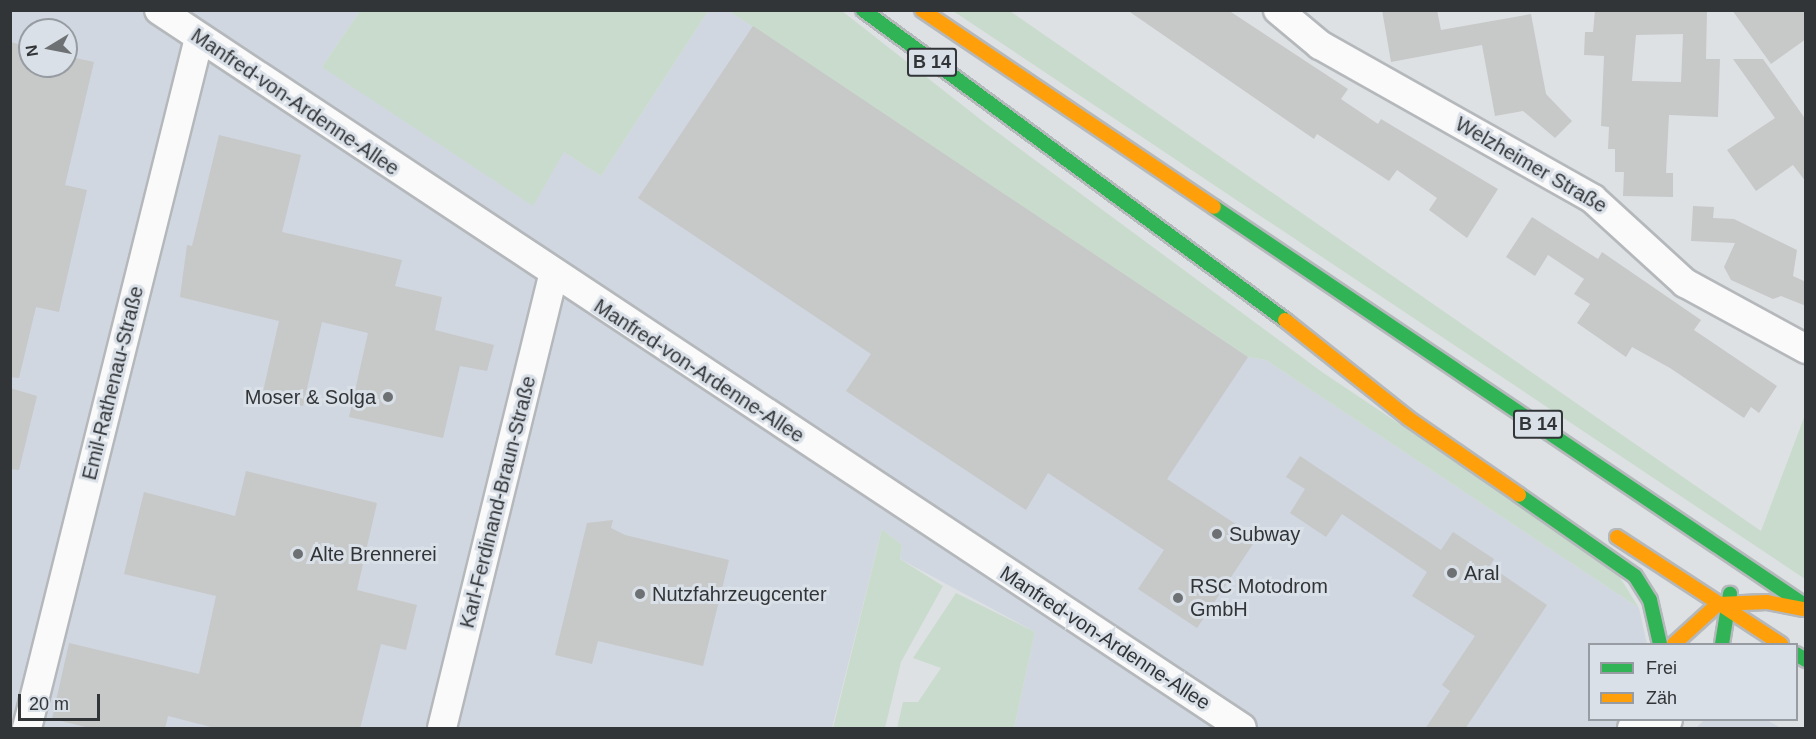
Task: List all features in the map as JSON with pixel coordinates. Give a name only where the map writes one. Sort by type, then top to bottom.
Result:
[{"type":"main road","name":"B 14","points":[[862,10],[1301,332],[1415,403]]},
{"type":"main road","name":"B 14","points":[[922,10],[1698,531],[1806,608]]},
{"type":"main road","points":[[1301,332],[1408,418],[1635,576],[1650,600],[1660,643]]},
{"type":"main road","points":[[1601,527],[1727,607],[1778,643]]},
{"type":"main road","points":[[1698,531],[1726,575],[1727,607],[1722,643]]},
{"type":"main road","points":[[1676,643],[1693,622],[1727,607],[1806,608]]},
{"type":"street","name":"Manfred-von-Ardenne-Allee","points":[[159,10],[553,275],[1242,729]]},
{"type":"street","name":"Welzheimer Straße","points":[[1278,10],[1320,45],[1593,199],[1685,283],[1806,349]]},
{"type":"street","name":"Emil-Rathenau-Straße","points":[[27,729],[199,38]]},
{"type":"street","name":"Karl-Ferdinand-Braun-Straße","points":[[442,729],[553,275]]},
{"type":"shaded area","points":[[10,11],[360,11],[322,67],[564,152],[601,176],[708,11],[729,11],[1248,357],[1266,360],[1639,608],[1647,643],[1588,643],[1588,721],[1622,721],[1618,728],[1014,728],[1035,632],[900,559],[902,545],[882,529],[832,728],[11,728]]},
{"type":"shaded area","points":[[1703,721],[1769,721],[1781,728],[1696,728]]},
{"type":"green space","points":[[360,11],[708,11],[601,176],[564,152],[533,206],[322,67]]},
{"type":"green space","points":[[729,11],[842,11],[989,126],[1322,372],[1598,557],[1616,571],[1639,608],[1266,360],[1248,357]]},
{"type":"green space","points":[[953,11],[1010,11],[1761,531],[1805,415],[1805,579]]},
{"type":"green space","points":[[882,529],[902,545],[900,559],[943,586],[901,662],[885,728],[833,728]]},
{"type":"green space","points":[[956,593],[1035,632],[1014,728],[897,728],[903,702],[918,702],[941,668],[913,658]]},
{"type":"building","points":[[1127,10],[1228,10],[1348,89],[1341,99],[1378,124],[1381,119],[1498,189],[1467,238],[1429,210],[1437,198],[1397,170],[1389,181],[1317,134],[1314,139]]},
{"type":"building","points":[[1382,10],[1437,10],[1441,30],[1531,14],[1546,94],[1572,121],[1555,138],[1523,111],[1495,116],[1482,45],[1391,62]]},
{"type":"building","points":[[1595,10],[1707,11],[1706,59],[1720,59],[1718,117],[1669,115],[1666,173],[1673,173],[1673,197],[1623,196],[1624,172],[1615,172],[1615,149],[1608,149],[1609,127],[1601,126],[1604,56],[1584,55],[1585,32],[1593,32]],"holes":[[[1683,34],[1681,82],[1632,81],[1636,35]]]},
{"type":"building","points":[[1732,10],[1806,10],[1806,39],[1771,64]]},
{"type":"building","points":[[753,26],[1248,357],[1167,479],[1257,538],[1197,628],[1138,589],[1164,550],[1048,473],[1026,510],[846,391],[871,354],[638,198]]},
{"type":"building","points":[[10,42],[18,44],[18,78],[78,78],[78,59],[94,62],[65,185],[87,190],[59,312],[36,307],[19,378],[10,377]]},
{"type":"building","points":[[1733,59],[1763,59],[1806,120],[1806,182],[1793,165],[1756,191],[1727,150],[1775,118]]},
{"type":"building","points":[[219,135],[301,155],[282,232],[402,260],[395,286],[442,297],[435,330],[494,345],[487,371],[460,366],[443,438],[349,417],[368,333],[322,322],[303,406],[262,396],[279,321],[180,297],[187,245],[192,246]]},
{"type":"building","points":[[1693,206],[1714,207],[1713,218],[1734,219],[1797,250],[1793,276],[1806,282],[1806,306],[1781,296],[1773,299],[1731,280],[1724,267],[1735,243],[1691,241]]},
{"type":"building","points":[[1532,217],[1598,259],[1602,252],[1701,320],[1694,330],[1777,386],[1759,413],[1751,407],[1744,418],[1670,368],[1632,347],[1626,357],[1577,323],[1590,304],[1574,294],[1584,279],[1548,255],[1535,276],[1506,257]]},
{"type":"building","points":[[10,388],[37,396],[19,470],[10,469]]},
{"type":"building","points":[[1300,456],[1441,550],[1453,532],[1494,559],[1490,566],[1547,605],[1465,729],[1425,729],[1450,691],[1442,685],[1475,636],[1412,596],[1427,572],[1342,514],[1326,537],[1290,513],[1305,489],[1286,477]]},
{"type":"building","points":[[246,471],[377,503],[357,590],[417,605],[406,650],[381,644],[360,729],[219,729],[168,716],[165,729],[94,729],[52,719],[69,643],[199,674],[216,596],[124,574],[144,492],[235,516]]},
{"type":"building","points":[[613,520],[611,528],[625,535],[729,560],[703,666],[598,641],[592,664],[555,655],[587,523]]},
{"type":"traffic: fast","points":[[863,10],[1285,320]]},
{"type":"traffic: fast","points":[[1214,207],[1806,606]]},
{"type":"traffic: fast","points":[[1519,495],[1635,576],[1650,600],[1660,643]]},
{"type":"traffic: fast","points":[[1722,643],[1730,594]]},
{"type":"traffic: fast","points":[[1798,655],[1806,660]]},
{"type":"traffic: slow","points":[[922,10],[1214,207]]},
{"type":"traffic: slow","points":[[1285,320],[1408,418],[1519,495]]},
{"type":"traffic: slow","points":[[1617,537],[1779,643]]},
{"type":"traffic: slow","points":[[1675,643],[1718,604],[1767,602],[1802,609]]},
{"type":"place","name":"Moser & Solga","points":[[388,397]]},
{"type":"place","name":"Subway","points":[[1217,534]]},
{"type":"place","name":"Alte Brennerei","points":[[298,554]]},
{"type":"place","name":"Aral","points":[[1452,573]]},
{"type":"place","name":"Nutzfahrzeugcenter","points":[[640,594]]},
{"type":"place","name":"RSC Motodrom GmbH","points":[[1178,598]]}]
